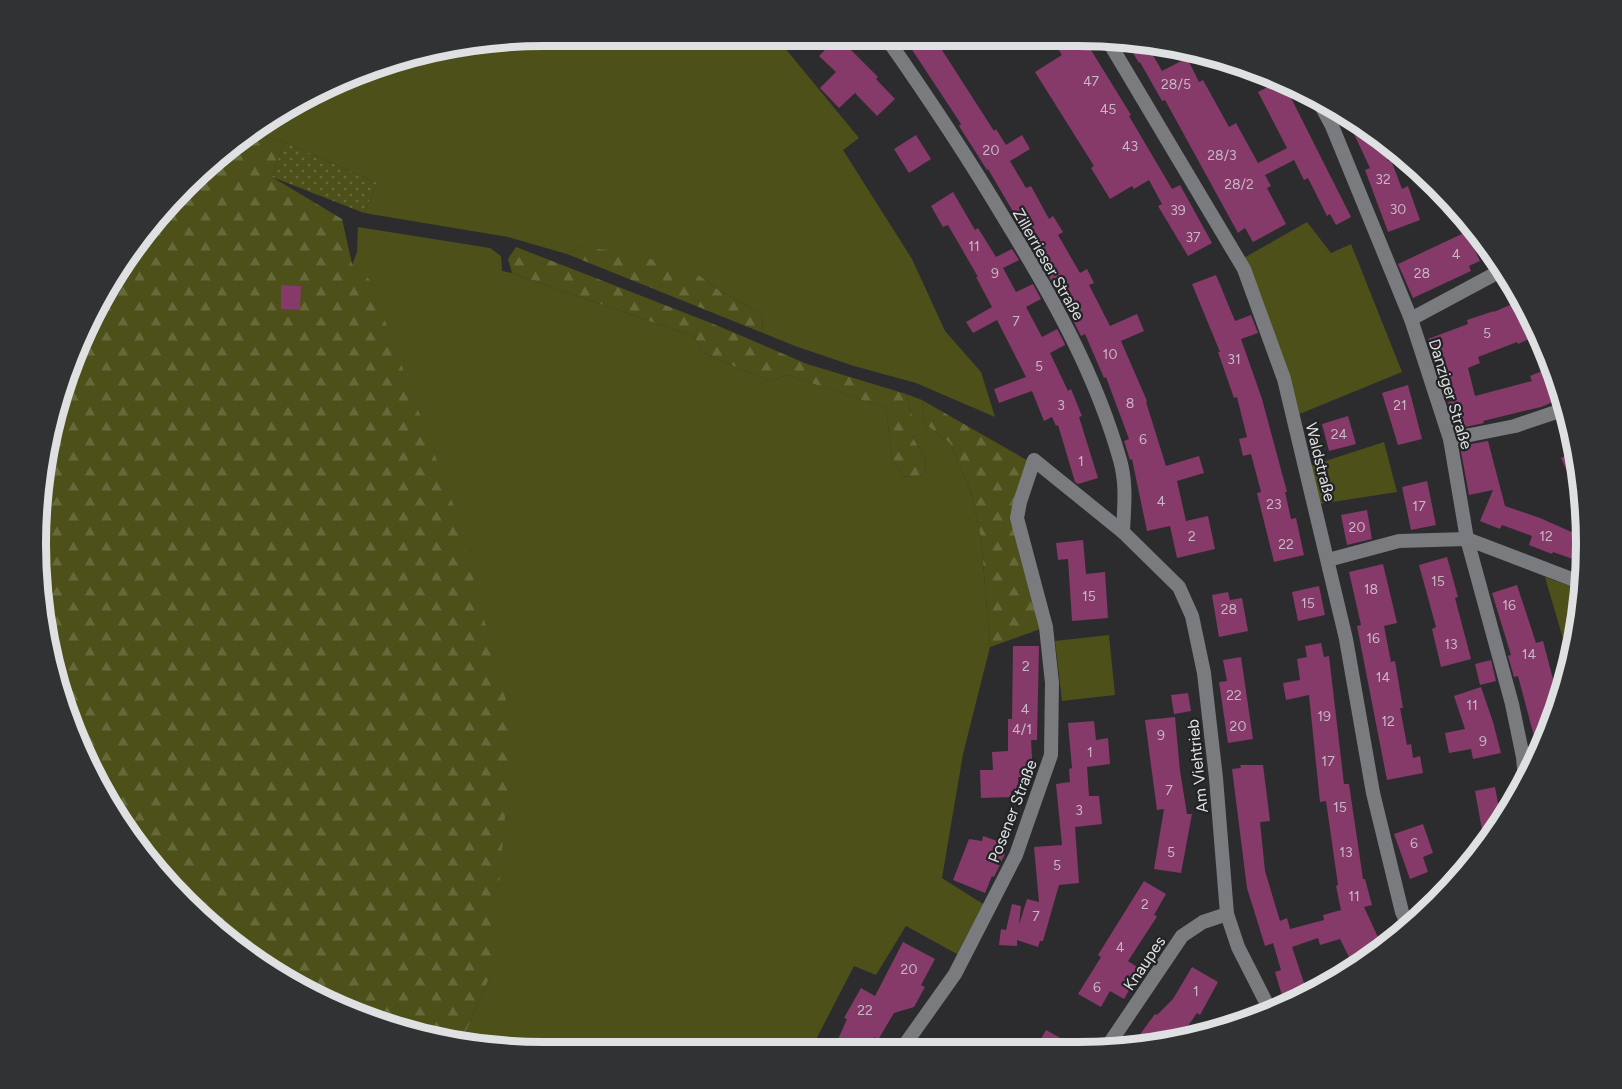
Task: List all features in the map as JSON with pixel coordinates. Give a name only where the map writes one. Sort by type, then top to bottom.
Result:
[{"type":"street","name":"Zillerrieser Straße","points":[[892,46],[932,102],[1044,283],[1089,371],[1120,461],[1125,495],[1123,532]]},
{"type":"street","name":"Waldstraße","points":[[1112,48],[1244,269],[1284,379],[1346,639],[1372,793],[1405,919]]},
{"type":"street","name":"Danziger Straße","points":[[1325,112],[1411,319],[1450,439],[1467,539],[1512,705],[1524,766]]},
{"type":"street","points":[[1411,319],[1495,274]]},
{"type":"street","points":[[1450,439],[1515,426],[1558,412]]},
{"type":"street","name":"Posener Straße","points":[[907,1042],[955,974],[1016,855],[1051,755],[1052,683],[1046,627],[1017,518],[1034,460],[1123,532]]},
{"type":"street","name":"Am Viehtrieb","points":[[1123,532],[1179,587],[1192,616],[1204,673],[1216,778],[1227,914],[1238,947],[1268,1005]]},
{"type":"street","points":[[1328,560],[1399,541],[1467,539],[1574,580]]},
{"type":"street","name":"Knaupes","points":[[1112,1041],[1182,936],[1203,922],[1227,914]]},
{"type":"green space","points":[[544,46],[783,46],[859,138],[843,150],[912,259],[945,331],[981,372],[995,417],[916,383],[854,366],[763,333],[762,314],[720,291],[700,276],[580,247],[567,254],[508,237],[364,213],[377,183],[284,142],[260,136],[295,113],[354,84],[416,63],[447,56]]},
{"type":"green space","points":[[260,136],[284,142],[272,177],[342,219],[352,264],[370,280],[453,504],[513,726],[491,974],[464,1036],[416,1026],[354,1005],[295,976],[268,959],[241,940],[192,897],[149,848],[113,794],[98,765],[84,735],[63,673],[51,610],[46,544],[56,447],[73,384],[84,354],[113,295],[149,241],[192,192],[241,149]]},
{"type":"green space","points":[[284,142],[377,183],[364,213],[272,177]]},
{"type":"green space","points":[[1307,222],[1331,253],[1351,244],[1402,372],[1297,415],[1242,259]]},
{"type":"green space","points":[[358,227],[490,248],[501,256],[502,271],[695,337],[701,352],[769,381],[787,375],[886,408],[892,459],[905,477],[924,475],[926,460],[912,436],[912,415],[906,394],[922,400],[924,423],[950,443],[971,492],[981,538],[990,647],[963,754],[942,878],[983,904],[957,954],[906,926],[876,975],[854,966],[815,1042],[544,1042],[464,1036],[491,974],[352,265],[357,252]]},
{"type":"green space","points":[[516,247],[716,325],[807,364],[906,394],[912,415],[912,436],[926,460],[924,475],[905,477],[892,459],[886,408],[787,375],[769,381],[701,352],[695,337],[512,273],[508,259]]},
{"type":"green space","points":[[580,247],[633,253],[700,276],[720,291],[762,314],[763,333],[567,254]]},
{"type":"green space","points":[[922,400],[1030,462],[1013,518],[1043,628],[990,647],[981,538],[971,492],[950,443],[924,423]]},
{"type":"green space","points":[[1384,442],[1397,492],[1319,504],[1310,466]]},
{"type":"green space","points":[[1545,577],[1573,587],[1565,646]]},
{"type":"green space","points":[[1109,635],[1115,695],[1062,701],[1055,641]]},
{"type":"building","points":[[822,46],[847,46],[878,77],[876,79],[895,99],[877,116],[855,93],[839,108],[820,88],[836,72],[819,56],[825,50]]},
{"type":"building","points":[[910,46],[939,46],[994,131],[996,129],[1006,145],[1022,135],[1030,149],[1010,161],[1026,188],[1031,186],[1049,219],[1053,216],[1063,232],[1058,235],[1080,273],[1087,269],[1094,283],[1089,285],[1110,326],[1137,314],[1144,331],[1121,341],[1147,401],[1166,466],[1199,456],[1204,473],[1177,481],[1186,521],[1208,516],[1215,549],[1177,558],[1170,526],[1147,531],[1132,459],[1130,460],[1124,441],[1129,439],[1106,377],[1104,378],[1085,334],[1081,336],[1073,320],[1076,319],[1061,289],[1057,291],[1048,275],[1053,273],[1034,240],[1031,242],[988,169],[959,126],[961,124]]},
{"type":"building","points":[[1056,46],[1089,47],[1131,115],[1129,116],[1172,189],[1180,185],[1212,243],[1188,256],[1158,206],[1162,204],[1149,180],[1134,189],[1132,186],[1110,199],[1091,168],[1094,166],[1035,72],[1062,55]]},
{"type":"building","points":[[1131,50],[1151,52],[1162,71],[1187,59],[1199,82],[1203,80],[1229,127],[1236,123],[1258,163],[1287,148],[1258,92],[1271,85],[1289,94],[1351,217],[1336,225],[1330,214],[1327,216],[1308,178],[1304,180],[1294,160],[1265,175],[1271,186],[1267,188],[1286,224],[1253,242],[1245,228],[1238,233],[1165,100],[1162,101]]},
{"type":"building","points":[[1352,128],[1385,152],[1388,161],[1391,160],[1402,189],[1408,186],[1420,220],[1388,232],[1365,170],[1370,168]]},
{"type":"building","points":[[916,135],[931,159],[909,173],[894,149]]},
{"type":"building","points":[[953,192],[975,230],[978,228],[996,257],[1012,249],[1019,260],[1003,268],[1016,292],[1033,284],[1041,299],[1026,307],[1042,337],[1057,329],[1064,342],[1065,345],[1050,353],[1068,391],[1071,389],[1082,416],[1079,417],[1098,478],[1078,484],[1075,482],[1058,425],[1056,426],[1052,417],[1044,421],[1032,391],[999,403],[994,389],[1026,377],[997,320],[973,333],[966,322],[992,307],[976,277],[978,277],[948,225],[943,227],[931,206]]},
{"type":"building","points":[[1466,232],[1480,261],[1469,266],[1471,271],[1413,298],[1398,264]]},
{"type":"building","points":[[1216,275],[1235,321],[1251,315],[1258,333],[1241,339],[1262,399],[1287,492],[1285,492],[1291,519],[1296,518],[1304,555],[1274,562],[1257,493],[1261,492],[1251,454],[1243,456],[1239,439],[1247,437],[1237,397],[1234,398],[1218,352],[1220,352],[1192,284]]},
{"type":"building","points":[[281,285],[301,286],[300,310],[281,309]]},
{"type":"building","points":[[1513,304],[1531,338],[1478,357],[1480,363],[1468,368],[1475,396],[1532,381],[1530,376],[1544,370],[1554,401],[1541,407],[1456,429],[1448,402],[1454,401],[1447,369],[1440,372],[1428,339],[1468,324],[1467,320]]},
{"type":"building","points":[[1408,385],[1422,439],[1398,445],[1382,393]]},
{"type":"building","points":[[1348,416],[1356,444],[1329,451],[1322,424]]},
{"type":"building","points":[[1488,441],[1505,506],[1575,534],[1575,560],[1529,545],[1532,536],[1502,525],[1500,529],[1480,521],[1493,490],[1469,495],[1460,446]]},
{"type":"building","points":[[1567,455],[1571,481],[1561,458]]},
{"type":"building","points":[[1427,481],[1436,525],[1411,530],[1402,487]]},
{"type":"building","points":[[1367,510],[1372,539],[1347,545],[1341,515]]},
{"type":"building","points":[[1083,540],[1086,574],[1105,572],[1108,618],[1072,621],[1068,559],[1058,560],[1056,543]]},
{"type":"building","points":[[1447,557],[1471,659],[1441,667],[1432,629],[1436,627],[1419,565]]},
{"type":"building","points":[[1383,564],[1397,623],[1384,626],[1391,662],[1395,661],[1407,745],[1411,744],[1413,758],[1420,756],[1423,773],[1387,780],[1357,626],[1361,625],[1349,572]]},
{"type":"building","points":[[1517,585],[1536,643],[1543,641],[1553,679],[1558,678],[1535,741],[1518,676],[1514,677],[1508,656],[1511,655],[1492,593]]},
{"type":"building","points":[[1319,586],[1325,615],[1298,621],[1292,592]]},
{"type":"building","points":[[1228,592],[1230,600],[1242,598],[1248,631],[1219,637],[1212,595]]},
{"type":"building","points":[[1321,643],[1324,657],[1329,656],[1344,784],[1349,784],[1363,879],[1365,879],[1372,905],[1364,907],[1380,941],[1351,961],[1340,939],[1320,945],[1318,938],[1292,947],[1305,987],[1283,998],[1275,972],[1281,970],[1273,943],[1265,946],[1247,888],[1232,769],[1241,768],[1240,765],[1263,765],[1270,821],[1260,822],[1265,871],[1280,921],[1287,918],[1290,929],[1324,920],[1323,915],[1341,910],[1326,801],[1320,802],[1309,695],[1286,700],[1283,683],[1300,680],[1297,659],[1307,657],[1305,646]]},
{"type":"building","points":[[1013,646],[1039,646],[1037,740],[1031,740],[1033,776],[1018,777],[1019,790],[1011,791],[1011,797],[981,798],[980,770],[993,770],[992,752],[1008,751],[1008,719],[1012,719]]},
{"type":"building","points":[[1241,657],[1253,739],[1228,743],[1219,682],[1227,681],[1223,660]]},
{"type":"building","points":[[1491,660],[1496,681],[1480,685],[1475,664]]},
{"type":"building","points":[[1481,687],[1501,753],[1473,759],[1471,749],[1449,753],[1445,733],[1465,729],[1454,696]]},
{"type":"building","points":[[1188,693],[1191,711],[1174,714],[1171,695]]},
{"type":"building","points":[[1175,717],[1187,814],[1192,814],[1181,873],[1154,869],[1164,809],[1157,810],[1145,720]]},
{"type":"building","points":[[1094,721],[1096,740],[1108,738],[1110,764],[1087,767],[1089,796],[1099,796],[1102,824],[1075,827],[1079,883],[1059,885],[1043,941],[1040,941],[1038,947],[1017,940],[1017,946],[999,945],[1001,929],[1006,930],[1012,904],[1021,906],[1019,925],[1027,899],[1039,902],[1034,847],[1062,845],[1056,784],[1070,782],[1069,769],[1072,768],[1068,723]]},
{"type":"building","points":[[1495,787],[1499,809],[1483,834],[1475,791]]},
{"type":"building","points":[[1423,824],[1433,853],[1423,857],[1428,872],[1410,879],[1394,834]]},
{"type":"building","points":[[983,836],[1000,842],[997,851],[1005,854],[985,893],[953,880],[969,839],[982,841]]},
{"type":"building","points":[[1144,881],[1166,894],[1154,915],[1157,916],[1156,918],[1128,961],[1140,969],[1124,999],[1110,991],[1101,1007],[1078,994],[1101,957],[1098,955]]},
{"type":"building","points":[[903,942],[935,959],[921,985],[925,987],[914,1007],[894,1013],[878,1040],[874,1037],[871,1042],[837,1042],[847,1019],[844,1018],[861,988],[875,996]]},
{"type":"building","points":[[1192,967],[1218,982],[1200,1015],[1197,1013],[1185,1031],[1137,1039],[1155,1014],[1157,1015],[1173,999]]},
{"type":"building","points":[[1046,1030],[1068,1042],[1039,1042]]}]
